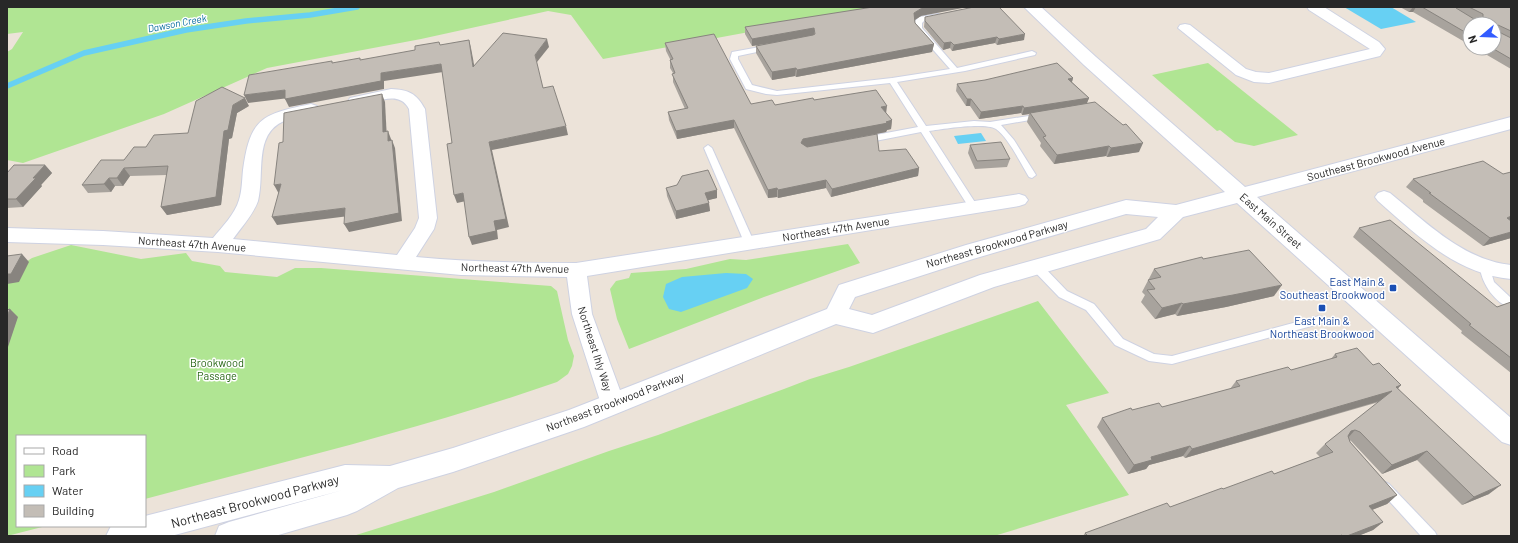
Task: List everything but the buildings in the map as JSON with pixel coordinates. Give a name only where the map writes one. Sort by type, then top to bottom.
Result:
[{"type":"main road","name":"East Main Street","points":[[1032,7],[1511,434]]},
{"type":"main road","name":"Southeast Brookwood Avenue","points":[[1242,194],[1511,123]]},
{"type":"main road","name":"Northeast Brookwood Parkway","points":[[835,315],[847,291],[897,274],[1126,207],[1176,212],[1242,194]]},
{"type":"main road","name":"Northeast Brookwood Parkway","points":[[229,536],[347,502],[391,478],[453,460],[575,419],[835,315],[873,324],[982,284],[1153,234],[1176,212]]},
{"type":"main road","name":"Northeast Brookwood Parkway","points":[[120,536],[345,477],[391,478]]},
{"type":"street","points":[[1185,28],[1241,72],[1254,77],[1269,78],[1364,56],[1375,53],[1378,49],[1314,7]]},
{"type":"street","points":[[218,245],[248,204],[256,137],[265,125],[273,118],[291,113],[390,94],[411,97],[415,102],[417,109],[428,218],[424,229],[403,262]]},
{"type":"street","points":[[1384,197],[1456,254],[1484,268],[1511,272]]},
{"type":"street","name":"Northeast 47th Avenue","points":[[7,235],[103,238],[218,245],[460,268],[576,270],[1019,200]]},
{"type":"street","name":"Northeast Ihly Way","points":[[576,270],[582,314],[613,404]]},
{"type":"lane","points":[[944,15],[922,19],[917,25],[955,70]]},
{"type":"lane","points":[[779,45],[735,54],[734,59],[749,87],[777,93],[892,80],[955,70],[1032,53]]},
{"type":"lane","points":[[892,80],[973,207]]},
{"type":"lane","points":[[853,142],[923,129],[992,124],[1052,114]]},
{"type":"lane","points":[[992,124],[1003,131],[1032,174]]},
{"type":"lane","points":[[708,148],[749,242]]},
{"type":"lane","points":[[1037,267],[1063,294],[1090,307],[1119,342],[1153,358],[1163,360],[1172,360],[1320,320]]},
{"type":"lane","points":[[1484,268],[1485,276],[1489,285],[1511,304]]},
{"type":"lane","points":[[1377,480],[1430,536]]},
{"type":"green space","points":[[7,7],[885,7],[603,59],[571,15],[548,11],[421,39],[267,68],[164,114],[23,163],[7,160],[7,52],[12,49],[23,32],[7,34]]},
{"type":"green space","points":[[1208,63],[1298,135],[1254,146],[1235,142],[1220,130],[1217,131],[1152,75]]},
{"type":"green space","points":[[848,244],[860,263],[764,297],[629,349],[617,319],[610,289],[616,281],[629,278],[631,273],[686,269],[730,259],[746,260]]},
{"type":"green space","name":"Brookwood Passage","points":[[71,245],[141,259],[186,253],[192,261],[220,266],[225,272],[277,277],[295,268],[321,268],[551,286],[557,291],[568,340],[574,356],[572,366],[568,374],[557,382],[404,430],[146,499],[146,435],[16,435],[16,527],[42,527],[7,536],[7,274],[32,258]]},
{"type":"green space","points":[[1038,301],[1109,393],[1066,405],[1129,495],[994,536],[353,536],[494,492],[658,435],[810,379],[849,367]]},
{"type":"water","points":[[1344,7],[1391,7],[1416,22],[1381,29]]},
{"type":"water","points":[[981,133],[986,141],[958,144],[954,136]]},
{"type":"water","points":[[726,273],[746,274],[753,279],[747,288],[681,312],[669,309],[663,297],[666,284],[682,277]]},
{"type":"waterway","name":"Dawson Creek","points":[[7,86],[84,53],[186,30],[246,21],[310,15],[357,7]]},
{"type":"place","name":"East Main & Southeast Brookwood","points":[[1393,288]]},
{"type":"place","name":"East Main & Northeast Brookwood","points":[[1322,308]]}]
